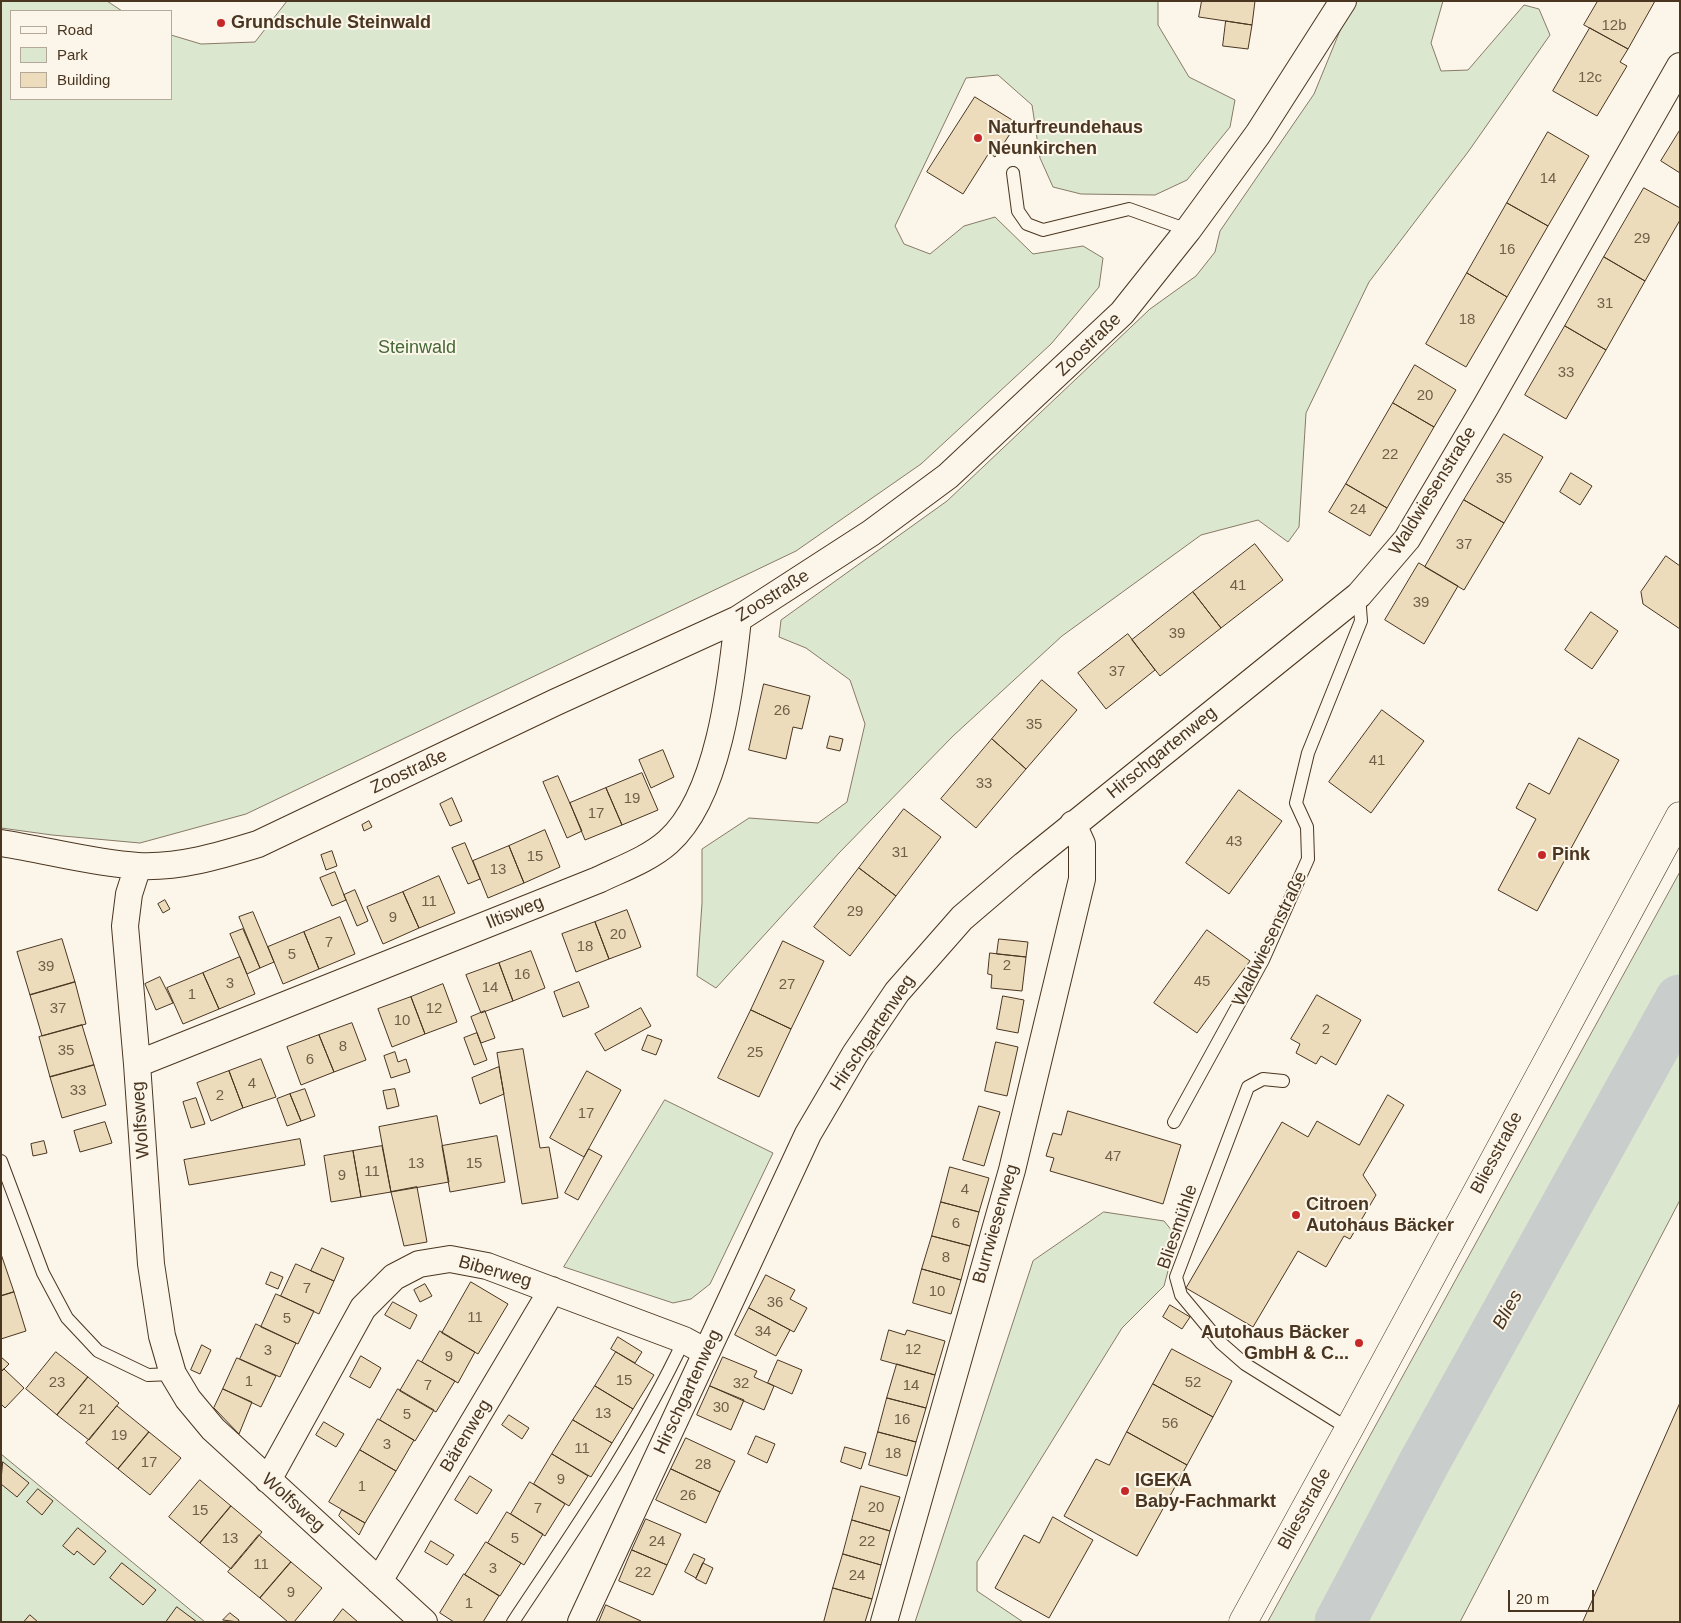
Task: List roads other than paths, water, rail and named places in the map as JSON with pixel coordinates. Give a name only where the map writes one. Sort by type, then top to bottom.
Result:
[{"type":"main road","name":"Bliesstraße","points":[[1243,1622],[1680,816]]},
{"type":"street","name":"Zoostraße","points":[[1,844],[138,866],[188,862],[215,857],[258,844],[556,702],[738,620],[871,533],[948,476],[1122,313],[1188,230],[1258,134],[1336,6]]},
{"type":"street","name":"Waldwiesenstraße","points":[[1359,595],[1407,539],[1486,406],[1680,66]]},
{"type":"street","name":"Hirschgartenweg","points":[[581,1622],[808,1134],[855,1054],[897,992],[962,918],[1073,824],[1359,595]]},
{"type":"street","name":"Iltisweg","points":[[137,1064],[598,880],[634,863],[668,842],[694,811],[711,768],[734,658],[738,620]]},
{"type":"street","name":"Burrwiesenweg","points":[[884,1622],[1012,1170],[1080,889],[1082,879],[1082,844],[1073,824]]},
{"type":"street","name":"Wolfsweg","points":[[138,866],[129,894],[125,926],[151,1264],[162,1336],[173,1374],[188,1399],[213,1429],[424,1622]]},
{"type":"street","name":"Biberweg","points":[[268,1480],[363,1308],[394,1277],[420,1264],[450,1259],[487,1266],[684,1340],[706,1352]]},
{"type":"street","name":"Bärenweg","points":[[380,1581],[552,1290]]},
{"type":"lane","points":[[1013,173],[1018,211],[1027,224],[1043,230],[1129,209],[1188,230]]},
{"type":"lane","name":"Waldwiesenstraße","points":[[1174,1122],[1263,960],[1308,859],[1307,827],[1296,803],[1308,753],[1361,621],[1359,595]]},
{"type":"lane","name":"Bliesmühle","points":[[1283,1080],[1263,1079],[1248,1087],[1176,1277],[1181,1295],[1227,1348],[1245,1364],[1349,1429]]},
{"type":"lane","points":[[1,1161],[43,1273],[67,1318],[98,1351],[148,1375],[173,1374]]},
{"type":"lane","name":"Hirschgartenweg","points":[[513,1622],[612,1472],[667,1376],[684,1340]]},
{"type":"waterway","name":"Blies","points":[[1340,1622],[1425,1461],[1680,1000]]},
{"type":"place","name":"Grundschule Steinwald","points":[[221,23]]},
{"type":"place","name":"Naturfreundehaus Neunkirchen","points":[[978,138]]},
{"type":"place","name":"Pink","points":[[1542,855]]},
{"type":"place","name":"Citroen Autohaus Bäcker","points":[[1296,1215]]},
{"type":"place","name":"Autohaus Bäcker GmbH & C...","points":[[1359,1343]]},
{"type":"place","name":"IGEKA Baby-Fachmarkt","points":[[1125,1491]]},
{"type":"park label","name":"Steinwald","points":[[417,348]]}]
